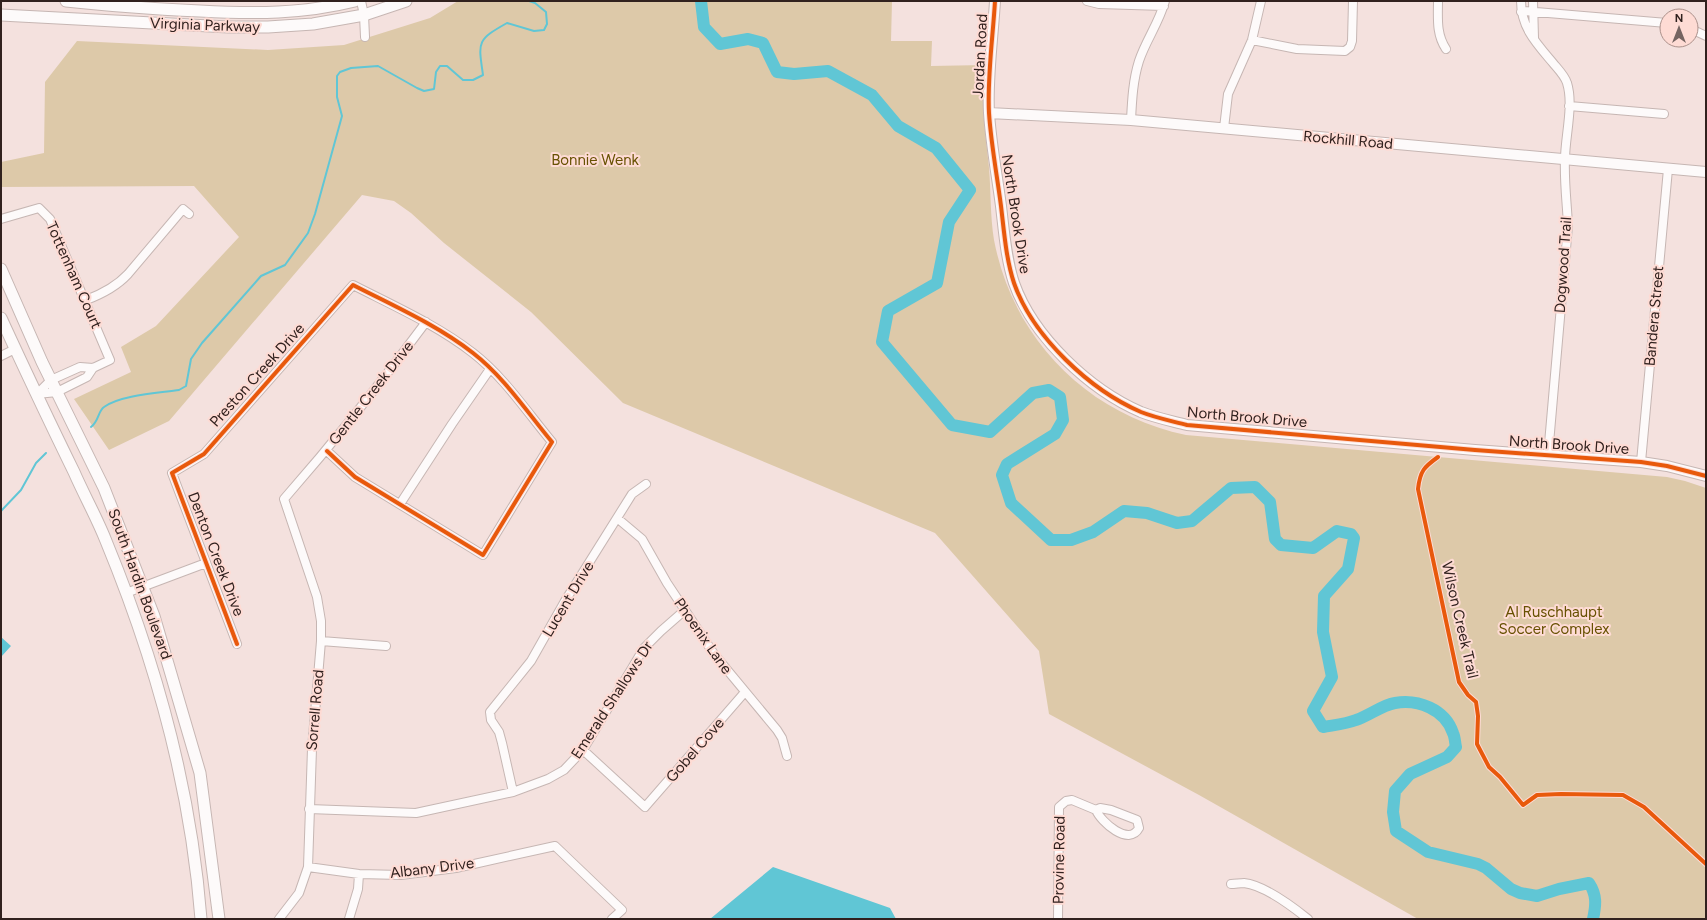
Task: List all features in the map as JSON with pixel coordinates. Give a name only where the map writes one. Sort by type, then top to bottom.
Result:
[{"type":"main road","name":"Virginia Parkway","points":[[66,1],[150,9],[240,14],[314,10],[355,1]]},
{"type":"main road","name":"Virginia Parkway","points":[[1,15],[200,26],[268,27],[313,24],[364,15],[406,1]]},
{"type":"main road","points":[[200,11],[200,26]]},
{"type":"main road","name":"South Hardin Boulevard","points":[[1,269],[51,380],[104,488],[154,616],[200,773],[220,919]]},
{"type":"main road","name":"South Hardin Boulevard","points":[[1,318],[106,540],[126,593],[160,694],[181,778],[192,842],[201,919]]},
{"type":"street","points":[[361,1],[364,15],[365,37]]},
{"type":"street","name":"Jordan Road","points":[[989,113],[995,1]]},
{"type":"street","points":[[1087,1],[1099,4],[1164,3],[1158,22],[1139,62],[1133,93],[1131,120]]},
{"type":"street","points":[[1224,128],[1228,94],[1252,40],[1261,1]]},
{"type":"street","points":[[1252,40],[1297,49],[1345,51],[1350,47],[1352,41],[1353,1]]},
{"type":"street","points":[[1438,1],[1438,29],[1441,41],[1446,49]]},
{"type":"street","name":"Dogwood Trail","points":[[1521,1],[1521,12],[1526,29],[1560,71],[1567,83],[1569,106],[1565,159],[1565,190],[1568,226],[1548,455]]},
{"type":"street","points":[[1533,1],[1532,12],[1534,38]]},
{"type":"street","points":[[1521,12],[1524,11],[1659,22]]},
{"type":"street","points":[[1569,106],[1664,114]]},
{"type":"street","name":"Rockhill Road","points":[[989,113],[1131,120],[1706,172]]},
{"type":"street","name":"North Brook Drive","points":[[989,113],[1009,265],[1020,297],[1033,320],[1052,346],[1069,363],[1119,401],[1148,414],[1187,425],[1641,462],[1667,466],[1706,476]]},
{"type":"street","name":"Bandera Street","points":[[1641,462],[1668,169]]},
{"type":"street","name":"Tottenham Court","points":[[1,219],[38,208],[50,219],[86,300],[110,360],[93,368]]},
{"type":"street","points":[[86,300],[107,292],[118,284],[184,209],[189,214]]},
{"type":"street","name":"Preston Creek Drive","points":[[172,473],[204,454],[353,285],[426,322]]},
{"type":"street","points":[[327,451],[355,477],[483,555],[552,442],[490,369],[473,353],[426,322]]},
{"type":"street","name":"Gentle Creek Drive","points":[[284,499],[327,451],[372,395],[426,322]]},
{"type":"street","points":[[1,356],[15,349]]},
{"type":"street","points":[[37,394],[51,380],[80,367],[93,368]]},
{"type":"street","points":[[37,394],[57,392],[87,376],[93,368]]},
{"type":"street","points":[[400,504],[490,369]]},
{"type":"street","name":"Denton Creek Drive","points":[[172,473],[237,644]]},
{"type":"street","name":"Lucent Drive","points":[[513,792],[500,737],[490,714],[491,709],[521,675],[531,661],[565,601],[632,494],[646,484]]},
{"type":"street","name":"Sorrell Road","points":[[279,919],[299,893],[308,867],[312,749],[321,641],[321,620],[317,597],[284,499]]},
{"type":"street","name":"Phoenix Lane","points":[[617,518],[642,539],[667,583],[714,654],[777,730],[782,738],[787,756]]},
{"type":"street","points":[[126,593],[206,563]]},
{"type":"street","name":"Emerald Shallows Dr","points":[[309,809],[416,813],[513,792],[538,784],[556,775],[584,750],[644,648],[660,630],[685,610]]},
{"type":"street","points":[[321,641],[386,646]]},
{"type":"street","name":"Gobel Cove","points":[[584,750],[644,807],[745,692]]},
{"type":"street","name":"Provine Road","points":[[1058,919],[1058,814],[1060,807],[1063,802],[1072,800],[1096,810]]},
{"type":"street","points":[[1105,809],[1137,820],[1139,828],[1134,834],[1129,835],[1114,830],[1104,822],[1096,810],[1105,809]]},
{"type":"street","name":"Albany Drive","points":[[308,867],[359,874],[401,875],[456,868],[555,846],[622,910],[612,919]]},
{"type":"street","points":[[349,919],[358,889],[359,874]]},
{"type":"street","points":[[1231,884],[1244,883],[1269,893],[1308,919]]},
{"type":"green space","points":[[458,1],[892,1],[891,41],[932,41],[931,66],[985,65],[983,107],[989,168],[992,222],[994,240],[1004,276],[1018,309],[1037,340],[1060,367],[1087,390],[1117,410],[1150,425],[1186,435],[1667,477],[1706,488],[1706,919],[1418,919],[1199,795],[1049,714],[1039,651],[935,533],[623,403],[531,312],[444,243],[411,213],[394,201],[362,195],[169,421],[109,450],[74,399],[131,372],[121,347],[156,326],[239,237],[194,186],[1,187],[1,162],[44,153],[45,82],[77,41],[268,50],[344,45],[430,18]]},
{"type":"water","points":[[1,637],[11,646],[1,657]]},
{"type":"water","points":[[773,867],[890,908],[896,919],[710,919]]},
{"type":"waterway","points":[[91,427],[96,422],[102,409],[111,403],[129,397],[179,390],[186,386],[191,359],[202,343],[261,276],[285,265],[308,233],[315,214],[342,116],[337,97],[337,76],[340,72],[351,68],[378,66],[424,91],[434,89],[436,72],[440,66],[447,66],[463,80],[473,80],[483,75],[480,48],[485,38],[490,34],[507,23],[534,31],[544,30],[547,24],[546,12],[535,3],[529,1]]},
{"type":"waterway","points":[[701,1],[704,27],[720,44],[748,39],[763,43],[777,72],[794,74],[828,71],[872,95],[898,126],[936,148],[970,190],[949,222],[937,283],[888,311],[882,342],[952,425],[990,432],[1033,393],[1049,390],[1060,397],[1063,420],[1055,434],[1007,464],[1002,475],[1011,503],[1051,540],[1071,540],[1093,532],[1124,511],[1147,513],[1177,523],[1192,521],[1231,488],[1255,487],[1270,502],[1275,539],[1281,545],[1313,548],[1337,531],[1351,534],[1354,538],[1348,569],[1324,596],[1323,632],[1332,677],[1313,711],[1323,727],[1352,721],[1395,703],[1404,702],[1421,704],[1437,712],[1449,725],[1454,735],[1456,747],[1447,757],[1410,774],[1395,791],[1393,812],[1396,831],[1428,852],[1478,864],[1486,868],[1511,889],[1520,893],[1537,896],[1559,889],[1589,883],[1592,887],[1595,900],[1593,919]]},
{"type":"waterway","points":[[1,511],[21,490],[36,463],[46,453]]},
{"type":"cycle path","points":[[995,1],[989,71],[989,113],[1011,274],[1023,303],[1049,342],[1083,376],[1102,390],[1141,412],[1187,425],[1475,450],[1641,462],[1667,466],[1706,476]]},
{"type":"cycle path","points":[[237,644],[172,473],[204,454],[353,285],[430,325],[473,353],[484,362],[515,395],[552,442],[483,555],[355,477],[327,451]]},
{"type":"cycle path","name":"Wilson Creek Trail","points":[[1438,457],[1424,470],[1420,478],[1418,489],[1459,682],[1468,695],[1476,702],[1478,716],[1477,744],[1489,767],[1500,777],[1523,805],[1537,795],[1623,795],[1644,807],[1706,864]]},
{"type":"park label","name":"Bonnie Wenk","points":[[595,160]]},
{"type":"park label","name":"Al Ruschhaupt Soccer Complex","points":[[1554,620]]}]
